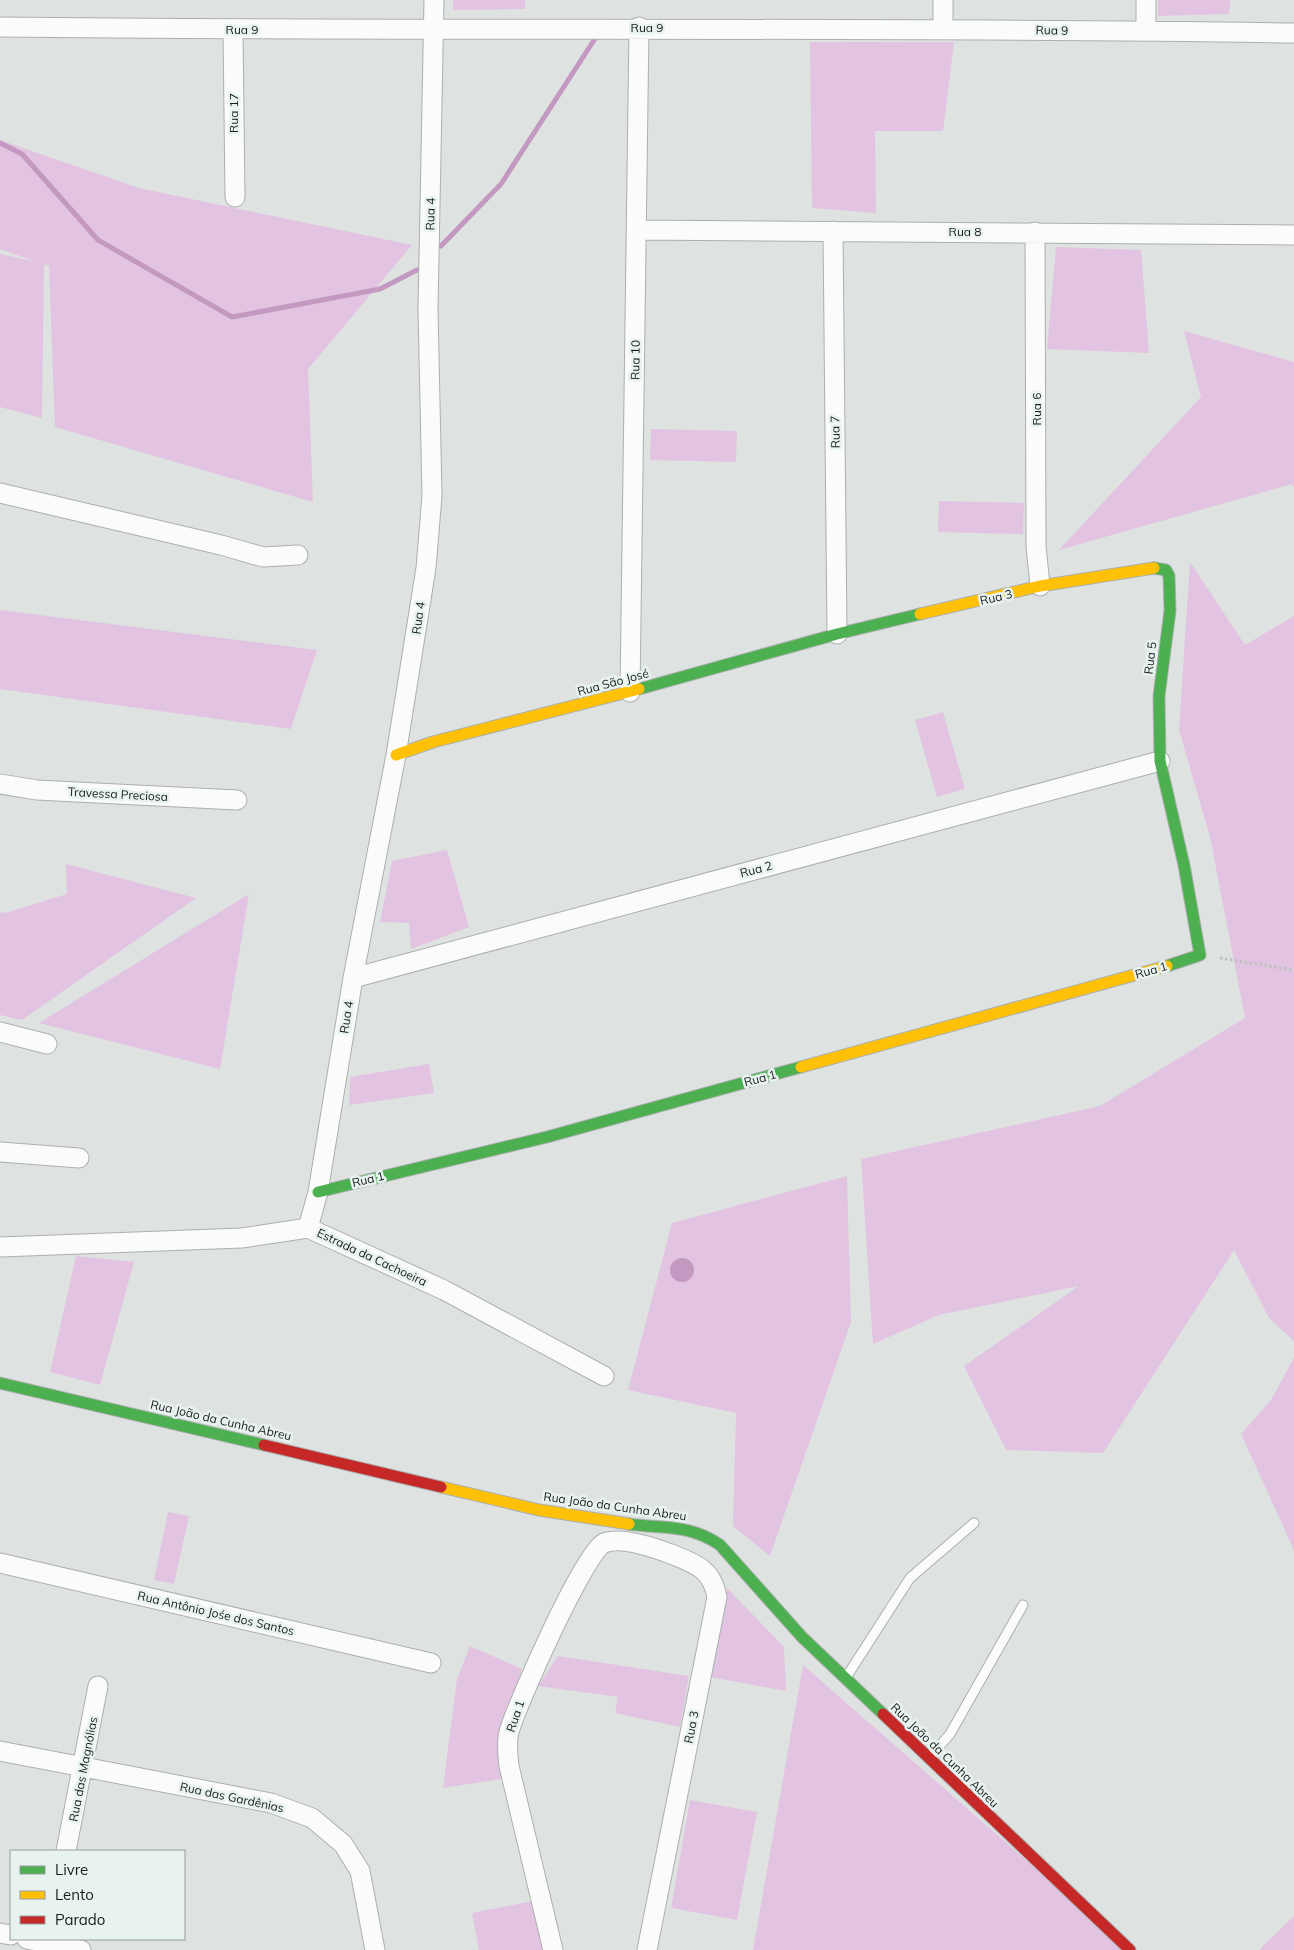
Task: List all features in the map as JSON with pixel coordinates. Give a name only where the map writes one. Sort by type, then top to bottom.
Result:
[{"type":"street","name":"Rua 4","points":[[308,1228],[318,1192],[353,978],[396,755],[426,568],[432,496],[428,309],[434,0]]},
{"type":"street","points":[[943,0],[943,28]]},
{"type":"street","points":[[1146,0],[1146,31]]},
{"type":"street","name":"Rua 9","points":[[0,27],[233,30],[434,27],[943,28],[1294,34]]},
{"type":"street","name":"Rua 10","points":[[630,692],[639,27]]},
{"type":"street","name":"Rua 17","points":[[233,30],[235,197]]},
{"type":"street","name":"Rua 8","points":[[637,230],[1294,235]]},
{"type":"street","name":"Rua 7","points":[[833,231],[837,634]]},
{"type":"street","name":"Rua 6","points":[[1036,232],[1036,546],[1040,586]]},
{"type":"street","points":[[0,492],[221,545],[263,557],[298,555]]},
{"type":"street","name":"Rua 3","points":[[837,634],[1040,586],[1156,568]]},
{"type":"street","name":"Rua 5","points":[[1156,568],[1168,572],[1170,592],[1170,611],[1159,696],[1160,761]]},
{"type":"street","name":"Rua São José","points":[[396,755],[433,742],[630,692],[837,634]]},
{"type":"street","points":[[1160,761],[1186,874],[1200,955]]},
{"type":"street","name":"Rua 2","points":[[353,978],[1160,761]]},
{"type":"street","name":"Travessa Preciosa","points":[[0,784],[37,790],[237,800]]},
{"type":"street","name":"Rua 1","points":[[318,1192],[547,1137],[1154,970],[1200,955]]},
{"type":"street","points":[[0,1032],[47,1044]]},
{"type":"street","points":[[0,1152],[79,1158]]},
{"type":"street","name":"Estrada da Cachoeira","points":[[0,1247],[242,1238],[308,1228],[444,1290],[604,1376]]},
{"type":"street","name":"Rua João da Cunha Abreu","points":[[0,1382],[649,1536],[686,1528],[706,1535],[720,1545],[802,1637],[1130,1950]]},
{"type":"street","name":"Rua 3","points":[[647,1950],[717,1598],[714,1583],[707,1572],[649,1536]]},
{"type":"street","name":"Rua 1","points":[[553,1950],[509,1766],[508,1735],[516,1708],[578,1578],[593,1552],[605,1542],[649,1536]]},
{"type":"street","name":"Rua Antônio Jośe dos Santos","points":[[0,1563],[432,1663]]},
{"type":"street","name":"Rua das Magnólias","points":[[66,1850],[84,1767],[98,1686]]},
{"type":"street","name":"Rua das Gardênias","points":[[0,1751],[271,1803],[312,1818],[343,1844],[360,1871],[375,1950]]},
{"type":"street","points":[[31,1940],[82,1950]]},
{"type":"lane","points":[[845,1678],[910,1578],[974,1524]]},
{"type":"lane","points":[[930,1758],[950,1734],[1023,1605]]},
{"type":"path","points":[[1200,955],[1294,970]]},
{"type":"shaded area","points":[[453,0],[525,0],[525,9],[453,10]]},
{"type":"shaded area","points":[[1158,0],[1230,0],[1229,14],[1158,16]]},
{"type":"shaded area","points":[[810,42],[954,42],[943,131],[875,131],[876,213],[812,208]]},
{"type":"shaded area","points":[[0,140],[139,188],[412,245],[308,369],[313,502],[55,427],[49,266],[44,264],[42,418],[0,407],[0,254],[37,262],[0,249]]},
{"type":"shaded area","points":[[1056,247],[1141,250],[1149,353],[1047,349]]},
{"type":"shaded area","points":[[1184,331],[1294,362],[1294,487],[1292,484],[1059,550],[1201,397]]},
{"type":"shaded area","points":[[651,429],[737,431],[736,462],[650,460]]},
{"type":"shaded area","points":[[939,501],[1024,503],[1023,534],[938,532]]},
{"type":"shaded area","points":[[1190,562],[1245,645],[1294,616],[1294,1341],[1269,1318],[1234,1250],[1103,1453],[1006,1450],[964,1366],[1079,1286],[939,1315],[873,1344],[861,1159],[1100,1106],[1245,1018],[1210,837],[1179,730]]},
{"type":"shaded area","points":[[0,610],[317,650],[291,729],[0,689]]},
{"type":"shaded area","points":[[943,712],[965,789],[937,797],[915,720]]},
{"type":"shaded area","points":[[447,850],[469,927],[411,949],[409,923],[380,922],[392,861]]},
{"type":"shaded area","points":[[66,864],[196,898],[22,1020],[0,1015],[0,912],[5,913],[67,894]]},
{"type":"shaded area","points":[[249,894],[220,1069],[39,1023]]},
{"type":"shaded area","points":[[429,1064],[434,1093],[349,1105],[350,1077]]},
{"type":"shaded area","points":[[847,1176],[851,1322],[770,1556],[733,1526],[736,1413],[628,1390],[672,1223]]},
{"type":"shaded area","points":[[76,1256],[134,1262],[100,1385],[50,1372]]},
{"type":"shaded area","points":[[682,1258],[687,1259],[693,1265],[693,1275],[687,1281],[682,1282],[677,1281],[671,1275],[670,1270],[671,1265],[677,1259]]},
{"type":"shaded area","points":[[1294,1358],[1294,1550],[1241,1434],[1271,1400]]},
{"type":"shaded area","points":[[168,1512],[189,1516],[174,1584],[154,1580]]},
{"type":"shaded area","points":[[727,1588],[784,1647],[786,1691],[711,1677]]},
{"type":"shaded area","points":[[470,1646],[522,1669],[500,1733],[501,1779],[443,1788],[457,1679]]},
{"type":"shaded area","points":[[558,1656],[689,1676],[680,1727],[615,1713],[618,1697],[538,1686]]},
{"type":"shaded area","points":[[803,1665],[1129,1950],[753,1950]]},
{"type":"shaded area","points":[[690,1800],[757,1812],[737,1920],[671,1908]]},
{"type":"shaded area","points":[[538,1900],[548,1950],[479,1950],[472,1913]]},
{"type":"shaded area","points":[[1294,1916],[1294,1950],[1259,1950]]},
{"type":"waterway","points":[[441,246],[501,184],[598,34]]},
{"type":"waterway","points":[[0,143],[22,154],[98,240],[232,317],[380,289],[417,270]]},
{"type":"traffic: fast","points":[[1154,568],[1166,570],[1169,576],[1170,611],[1159,696],[1160,761],[1184,865],[1200,955],[1167,966]]},
{"type":"traffic: fast","points":[[639,689],[837,634],[920,614]]},
{"type":"traffic: fast","points":[[318,1192],[547,1137],[801,1067]]},
{"type":"traffic: fast","points":[[0,1383],[264,1445]]},
{"type":"traffic: fast","points":[[629,1524],[687,1530],[709,1538],[720,1545],[802,1637],[883,1714]]},
{"type":"traffic: slow","points":[[920,614],[1040,586],[1154,568]]},
{"type":"traffic: slow","points":[[396,755],[433,742],[639,689]]},
{"type":"traffic: slow","points":[[801,1067],[1167,966]]},
{"type":"traffic: slow","points":[[441,1487],[539,1510],[629,1524]]},
{"type":"traffic: jam","points":[[264,1445],[441,1487]]},
{"type":"traffic: jam","points":[[883,1714],[1130,1950]]}]
